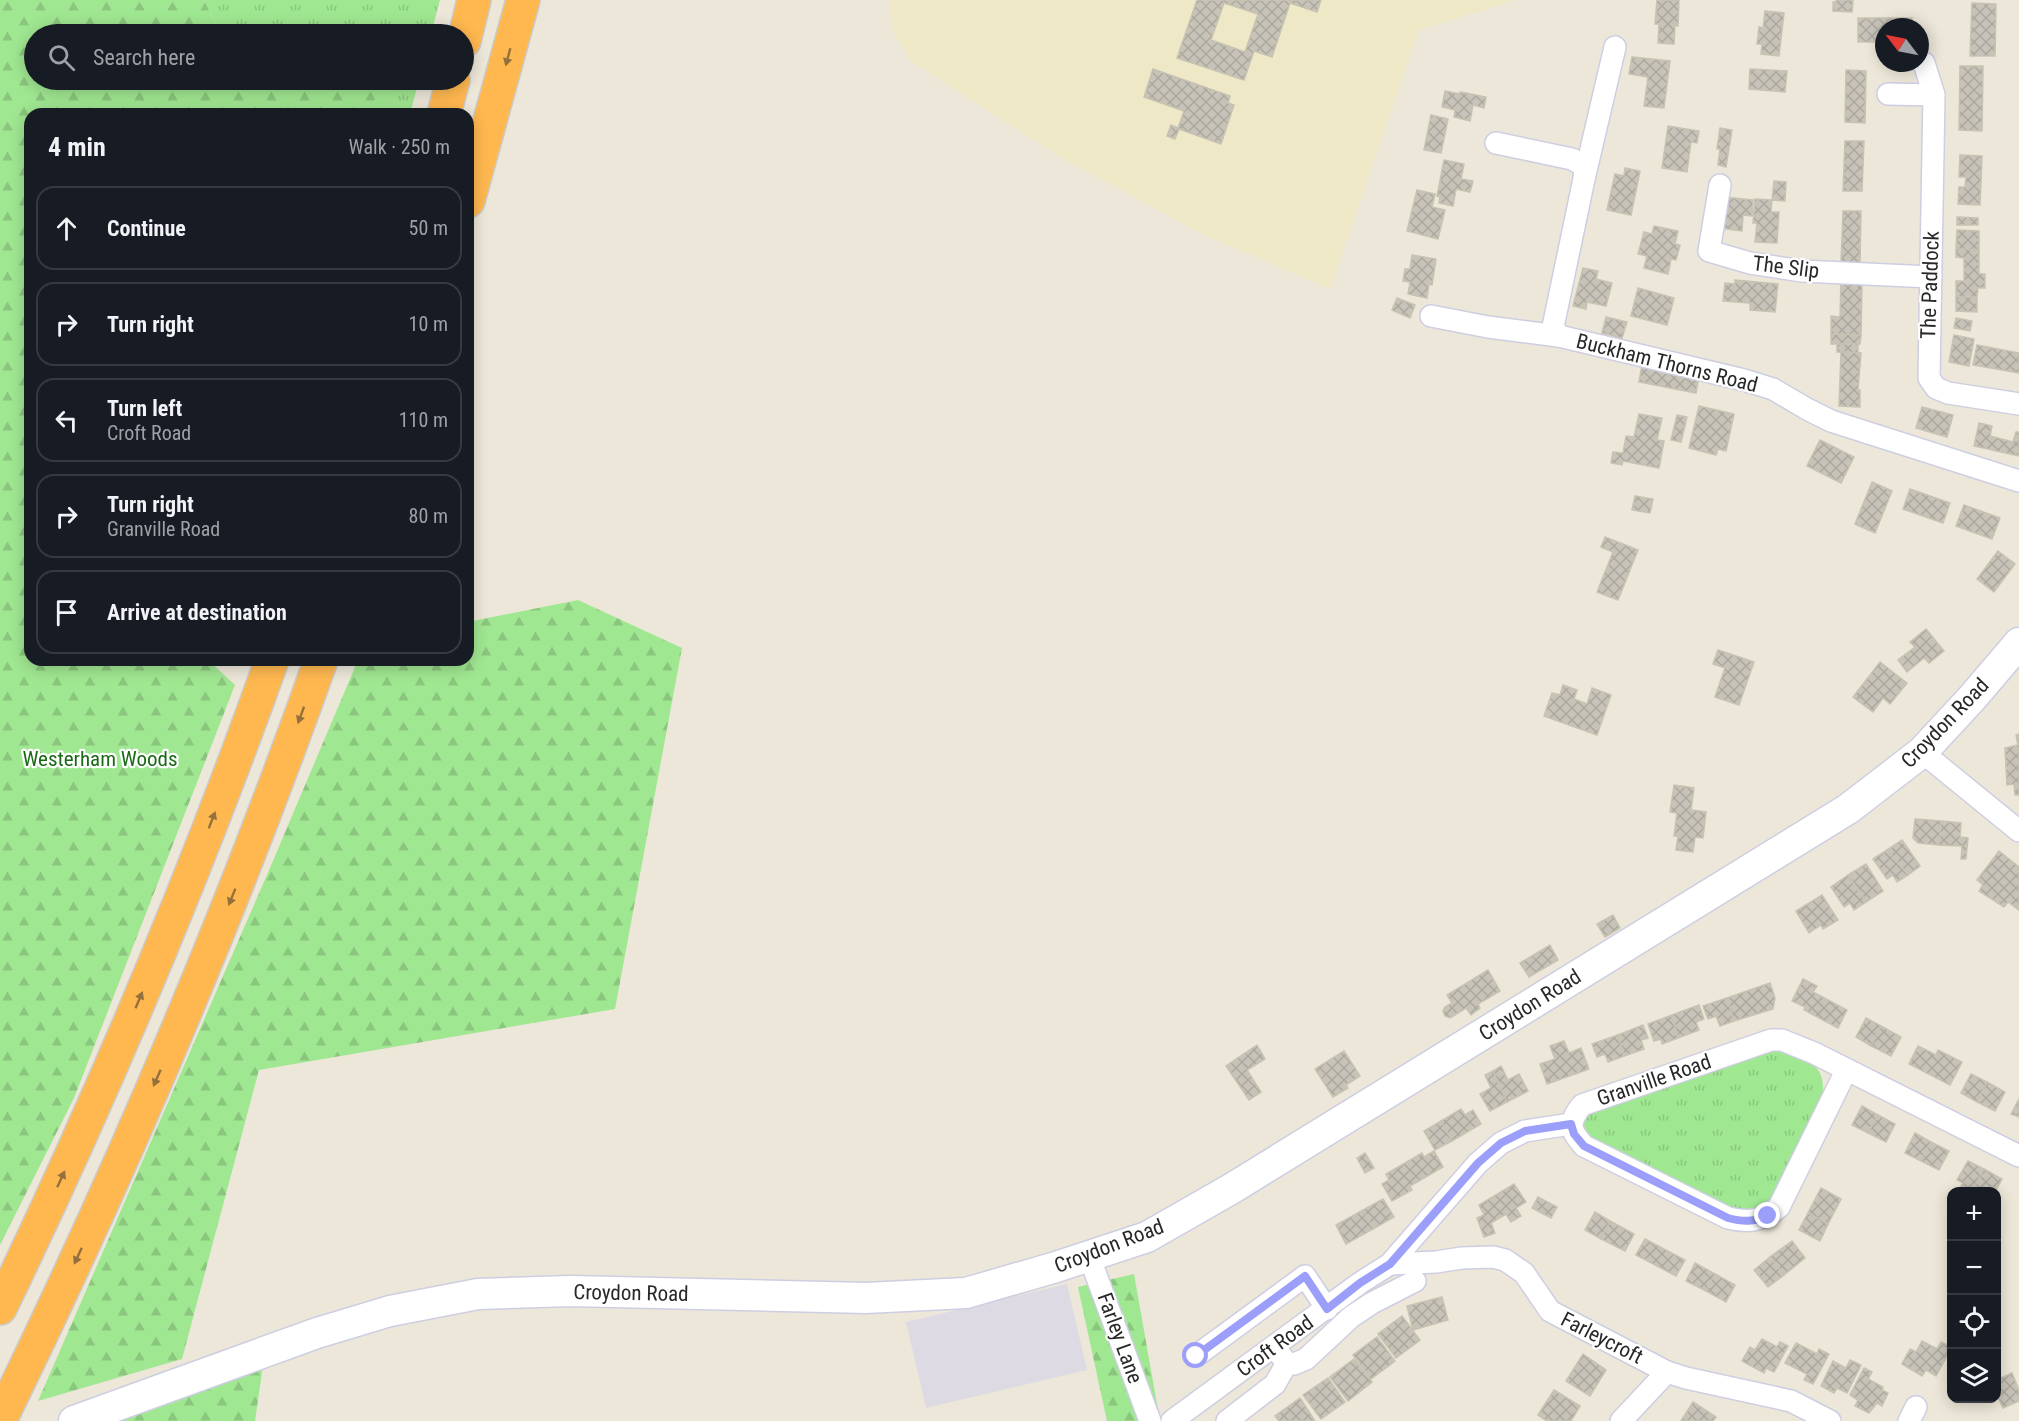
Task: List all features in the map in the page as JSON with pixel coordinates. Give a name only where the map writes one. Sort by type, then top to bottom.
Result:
[{"type":"highway","points":[[468,24],[474,0]]},
{"type":"highway","points":[[474,179],[522,0]]},
{"type":"highway","points":[[446,108],[450,90]]},
{"type":"highway","points":[[0,1308],[68,1163],[143,991],[222,796],[270,666]]},
{"type":"highway","points":[[0,1420],[92,1224],[173,1041],[248,858],[319,666]]},
{"type":"main road","name":"Croydon Road","points":[[74,1421],[317,1333],[390,1311],[478,1294],[570,1291],[866,1298],[966,1293],[1147,1237],[1231,1189],[1848,809],[1922,752],[2019,643]]},
{"type":"street","name":"Buckham Thorns Road","points":[[1615,47],[1584,178],[1553,327],[1558,336],[1773,389],[1831,421],[2019,481]]},
{"type":"street","name":"The Paddock","points":[[1927,72],[1934,95],[1927,364],[1929,378],[1936,388],[1948,393],[2019,404]]},
{"type":"street","points":[[1888,94],[1934,95]]},
{"type":"street","points":[[1496,143],[1572,159],[1581,164],[1585,170],[1584,178]]},
{"type":"street","name":"The Slip","points":[[1720,185],[1709,251],[1750,263],[1802,271],[1931,277]]},
{"type":"street","points":[[1431,316],[1488,327],[1558,336]]},
{"type":"street","points":[[1922,752],[2019,831]]},
{"type":"street","name":"Granville Road","points":[[1571,1124],[1582,1105],[1771,1040],[1791,1043],[2019,1156]]},
{"type":"street","points":[[1571,1124],[1574,1134],[1584,1146],[1728,1218],[1755,1221],[1768,1216],[1779,1207],[1846,1071]]},
{"type":"street","name":"Croft Road","points":[[1172,1421],[1280,1355],[1327,1309],[1360,1283],[1390,1264],[1478,1163],[1501,1143],[1525,1131],[1571,1124]]},
{"type":"street","name":"Farley Lane","points":[[1089,1256],[1150,1421]]},
{"type":"street","name":"Farleycroft","points":[[1390,1264],[1436,1262],[1462,1257],[1493,1257],[1505,1260],[1524,1273],[1550,1311],[1666,1372],[1791,1401],[1830,1421]]},
{"type":"street","points":[[1196,1356],[1305,1276],[1327,1309]]},
{"type":"street","points":[[1227,1421],[1275,1384],[1280,1355],[1294,1364],[1306,1359],[1351,1317],[1371,1303],[1415,1281]]},
{"type":"street","points":[[1621,1421],[1666,1372]]},
{"type":"shaded area","points":[[889,0],[1515,0],[1419,30],[1330,289],[1200,233],[1057,155],[911,61],[892,30]]},
{"type":"shaded area","points":[[1067,1284],[1087,1370],[926,1408],[906,1322]]},
{"type":"green space","name":"Westerham Woods","points":[[0,0],[204,0],[216,24],[24,24],[24,90],[379,90],[371,108],[24,108],[24,666],[214,666],[235,685],[74,1098],[0,1245]]},
{"type":"green space","points":[[204,0],[440,0],[434,24],[216,24]]},
{"type":"green space","points":[[375,90],[416,90],[412,108],[361,108]]},
{"type":"green space","points":[[578,600],[682,648],[615,1009],[259,1070],[182,1359],[38,1401],[355,666],[474,666],[474,621]]},
{"type":"green space","points":[[1773,1050],[1796,1056],[1816,1067],[1823,1084],[1823,1100],[1772,1199],[1759,1208],[1742,1213],[1584,1135],[1582,1122],[1590,1111]]},
{"type":"green space","points":[[1134,1274],[1160,1421],[1107,1421],[1078,1287]]},
{"type":"green space","points":[[263,1365],[255,1421],[113,1421]]},
{"type":"building","points":[[1197,0],[1321,0],[1317,12],[1290,3],[1272,57],[1254,51],[1244,80],[1177,58]],"holes":[[[1224,3],[1258,14],[1245,52],[1211,40]]]},
{"type":"building","points":[[1657,0],[1679,0],[1678,26],[1675,25],[1674,44],[1658,43],[1659,24],[1655,24]]},
{"type":"building","points":[[1853,0],[1852,12],[1833,11],[1833,2]]},
{"type":"building","points":[[1972,3],[1996,4],[1995,56],[1970,56]]},
{"type":"building","points":[[1765,11],[1784,13],[1779,56],[1761,54],[1762,44],[1757,44],[1759,27],[1763,28]]},
{"type":"building","points":[[1858,18],[1875,18],[1875,42],[1858,42]]},
{"type":"building","points":[[1632,57],[1670,61],[1664,108],[1644,106],[1648,77],[1629,74]]},
{"type":"building","points":[[1960,66],[1983,66],[1982,131],[1959,130]]},
{"type":"building","points":[[1153,69],[1230,96],[1228,103],[1234,105],[1221,144],[1179,129],[1175,139],[1167,136],[1171,125],[1178,128],[1184,111],[1144,97]]},
{"type":"building","points":[[1750,69],[1787,71],[1785,92],[1749,89]]},
{"type":"building","points":[[1846,70],[1866,71],[1865,123],[1845,122]]},
{"type":"building","points":[[1445,91],[1486,97],[1484,108],[1473,105],[1470,121],[1454,117],[1455,110],[1442,107]]},
{"type":"building","points":[[1431,115],[1448,119],[1441,153],[1424,150]]},
{"type":"building","points":[[1668,126],[1699,131],[1697,143],[1691,142],[1687,172],[1662,168]]},
{"type":"building","points":[[1720,128],[1732,130],[1726,167],[1718,165],[1720,149],[1717,149]]},
{"type":"building","points":[[1845,141],[1864,141],[1862,191],[1843,191]]},
{"type":"building","points":[[1960,155],[1982,156],[1980,205],[1958,204],[1959,187],[1965,187],[1966,177],[1959,177]]},
{"type":"building","points":[[1444,160],[1464,164],[1461,179],[1473,181],[1470,192],[1456,189],[1453,206],[1439,203],[1440,197],[1437,196]]},
{"type":"building","points":[[1625,168],[1640,171],[1631,215],[1607,210],[1615,174],[1624,176]]},
{"type":"building","points":[[1774,181],[1786,182],[1785,201],[1772,200]]},
{"type":"building","points":[[1417,190],[1435,194],[1432,207],[1445,210],[1438,239],[1407,231]]},
{"type":"building","points":[[1723,197],[1753,200],[1752,216],[1743,215],[1742,231],[1720,228]]},
{"type":"building","points":[[1755,199],[1772,200],[1771,212],[1779,212],[1777,243],[1755,242],[1757,223],[1753,223]]},
{"type":"building","points":[[1843,211],[1861,211],[1860,263],[1841,262]]},
{"type":"building","points":[[1957,217],[1978,218],[1978,225],[1957,225]]},
{"type":"building","points":[[1654,226],[1678,231],[1675,244],[1680,245],[1676,260],[1671,259],[1668,274],[1644,268],[1647,256],[1638,254],[1644,232],[1652,234]]},
{"type":"building","points":[[1957,230],[1979,231],[1979,250],[1956,249]]},
{"type":"building","points":[[1956,249],[1979,250],[1979,274],[1985,274],[1985,288],[1978,288],[1977,297],[1956,297],[1956,281],[1964,281],[1964,258],[1956,257]]},
{"type":"building","points":[[1412,255],[1436,259],[1432,285],[1429,284],[1427,298],[1408,294],[1410,282],[1403,281],[1405,269],[1410,269]]},
{"type":"building","points":[[1583,268],[1598,271],[1596,279],[1612,283],[1606,306],[1587,302],[1586,309],[1573,306]]},
{"type":"building","points":[[1735,280],[1778,284],[1775,312],[1750,310],[1750,303],[1723,301],[1725,283],[1735,284]]},
{"type":"building","points":[[1841,281],[1862,282],[1861,335],[1831,334],[1831,316],[1840,317]]},
{"type":"building","points":[[1638,288],[1674,298],[1667,325],[1631,316]]},
{"type":"building","points":[[1956,297],[1977,297],[1977,312],[1956,311]]},
{"type":"building","points":[[1397,298],[1415,305],[1410,318],[1392,310]]},
{"type":"building","points":[[1606,317],[1627,322],[1622,338],[1602,333]]},
{"type":"building","points":[[1956,318],[1972,321],[1970,331],[1954,328]]},
{"type":"building","points":[[1831,334],[1861,335],[1860,344],[1831,344]]},
{"type":"building","points":[[1954,335],[1974,339],[1969,366],[1949,362]]},
{"type":"building","points":[[1837,344],[1858,344],[1858,353],[1837,352]]},
{"type":"building","points":[[1977,345],[2019,353],[2019,373],[1973,365]]},
{"type":"building","points":[[1841,352],[1861,353],[1858,390],[1860,390],[1860,407],[1839,406]]},
{"type":"building","points":[[1642,365],[1699,376],[1696,393],[1639,382]]},
{"type":"building","points":[[1699,406],[1734,414],[1726,451],[1718,449],[1716,455],[1689,448]]},
{"type":"building","points":[[1922,407],[1953,415],[1947,437],[1916,428]]},
{"type":"building","points":[[1639,414],[1662,418],[1657,440],[1664,441],[1659,468],[1623,461],[1622,465],[1611,463],[1613,452],[1623,453],[1626,436],[1634,437]]},
{"type":"building","points":[[1677,415],[1687,417],[1681,442],[1671,440]]},
{"type":"building","points":[[1979,423],[1992,426],[1990,436],[2013,442],[2016,432],[2019,432],[2019,456],[1974,446]]},
{"type":"building","points":[[1820,440],[1854,457],[1841,483],[1807,466]]},
{"type":"building","points":[[1872,482],[1892,491],[1875,533],[1855,524]]},
{"type":"building","points":[[1910,489],[1950,503],[1943,523],[1903,509]]},
{"type":"building","points":[[1635,496],[1653,499],[1650,513],[1632,510]]},
{"type":"building","points":[[1964,505],[2000,518],[1992,539],[1956,526]]},
{"type":"building","points":[[1605,537],[1638,550],[1618,600],[1597,592],[1613,552],[1601,547]]},
{"type":"building","points":[[1998,551],[2015,564],[1994,592],[1977,579]]},
{"type":"building","points":[[1926,629],[1944,651],[1929,663],[1924,658],[1907,672],[1898,660],[1915,647],[1910,642]]},
{"type":"building","points":[[1718,650],[1754,662],[1739,705],[1715,697],[1725,668],[1713,664]]},
{"type":"building","points":[[1880,662],[1907,683],[1890,704],[1883,698],[1873,712],[1853,697]]},
{"type":"building","points":[[1563,685],[1577,690],[1574,699],[1587,704],[1592,688],[1611,695],[1597,735],[1544,716],[1552,693],[1560,695]]},
{"type":"building","points":[[2019,734],[2019,795],[2015,795],[2014,784],[2007,785],[2005,748],[2018,745],[2016,735]]},
{"type":"building","points":[[1674,785],[1694,788],[1691,810],[1706,812],[1703,838],[1695,837],[1693,852],[1676,850],[1678,836],[1674,836],[1677,813],[1670,812]]},
{"type":"building","points":[[1915,819],[1941,821],[1939,845],[1918,843],[1913,838]]},
{"type":"building","points":[[1941,821],[1961,823],[1960,837],[1968,838],[1966,859],[1961,859],[1962,846],[1939,845]]},
{"type":"building","points":[[1902,840],[1920,866],[1908,875],[1887,850]]},
{"type":"building","points":[[1887,850],[1908,875],[1897,882],[1893,875],[1887,879],[1873,859]]},
{"type":"building","points":[[1999,851],[2019,867],[2019,910],[2008,902],[2004,907],[1979,891],[1983,885],[1977,880]]},
{"type":"building","points":[[1866,864],[1883,891],[1866,902],[1848,875]]},
{"type":"building","points":[[1848,875],[1866,902],[1854,910],[1850,903],[1844,907],[1831,887]]},
{"type":"building","points":[[1822,895],[1838,920],[1823,929],[1821,925],[1809,933],[1796,911]]},
{"type":"building","points":[[1613,915],[1620,928],[1605,937],[1597,924]]},
{"type":"building","points":[[1550,945],[1558,960],[1529,977],[1520,963]]},
{"type":"building","points":[[1488,970],[1500,991],[1478,1004],[1480,1008],[1471,1015],[1466,1008],[1450,1018],[1445,1016],[1443,1011],[1445,1007],[1452,1003],[1447,995]]},
{"type":"building","points":[[1803,979],[1817,986],[1813,992],[1847,1010],[1838,1028],[1792,1001]]},
{"type":"building","points":[[1770,983],[1775,998],[1773,1009],[1734,1021],[1727,998]]},
{"type":"building","points":[[1727,998],[1734,1021],[1720,1026],[1716,1016],[1708,1019],[1703,1006]]},
{"type":"building","points":[[1699,1005],[1704,1019],[1696,1022],[1699,1030],[1678,1038],[1672,1015]]},
{"type":"building","points":[[1672,1015],[1678,1038],[1662,1044],[1661,1039],[1654,1041],[1648,1024]]},
{"type":"building","points":[[1866,1018],[1881,1026],[1871,1046],[1856,1037]]},
{"type":"building","points":[[1643,1025],[1648,1038],[1641,1040],[1644,1049],[1624,1056],[1618,1035]]},
{"type":"building","points":[[1881,1026],[1901,1037],[1891,1056],[1871,1046]]},
{"type":"building","points":[[1618,1035],[1624,1056],[1608,1062],[1605,1054],[1597,1057],[1592,1044]]},
{"type":"building","points":[[1564,1041],[1569,1053],[1581,1048],[1589,1069],[1547,1084],[1540,1064],[1555,1059],[1550,1046]]},
{"type":"building","points":[[1257,1045],[1265,1059],[1247,1070],[1261,1092],[1249,1100],[1226,1066]]},
{"type":"building","points":[[1918,1046],[1936,1055],[1938,1050],[1962,1062],[1950,1085],[1909,1064]]},
{"type":"building","points":[[1344,1051],[1360,1076],[1346,1085],[1348,1088],[1333,1097],[1315,1069]]},
{"type":"building","points":[[1501,1066],[1508,1080],[1519,1074],[1528,1091],[1507,1102],[1493,1071]]},
{"type":"building","points":[[1493,1071],[1507,1102],[1490,1111],[1480,1094],[1491,1088],[1485,1075]]},
{"type":"building","points":[[1971,1074],[1987,1082],[1977,1102],[1961,1093]]},
{"type":"building","points":[[1987,1082],[2005,1092],[1995,1111],[1977,1102]]},
{"type":"building","points":[[2019,1099],[2019,1117],[2011,1114]]},
{"type":"building","points":[[1862,1106],[1878,1115],[1868,1133],[1852,1125]]},
{"type":"building","points":[[1461,1109],[1465,1115],[1473,1110],[1481,1124],[1452,1141],[1441,1121]]},
{"type":"building","points":[[1878,1115],[1895,1124],[1886,1142],[1868,1133]]},
{"type":"building","points":[[1441,1121],[1452,1141],[1435,1150],[1424,1131]]},
{"type":"building","points":[[1915,1133],[1931,1142],[1921,1161],[1905,1153]]},
{"type":"building","points":[[1931,1142],[1949,1151],[1939,1170],[1921,1161]]},
{"type":"building","points":[[1434,1151],[1443,1167],[1410,1186],[1412,1190],[1392,1201],[1382,1184],[1389,1180],[1386,1174],[1422,1153],[1424,1157]]},
{"type":"building","points":[[1365,1153],[1374,1168],[1365,1173],[1357,1158]]},
{"type":"building","points":[[1968,1161],[1984,1169],[1975,1187],[1960,1187],[1963,1183],[1957,1180]]},
{"type":"building","points":[[1984,1169],[2002,1179],[1998,1187],[1975,1187]]},
{"type":"building","points":[[1514,1184],[1526,1202],[1516,1208],[1521,1216],[1511,1222],[1506,1214],[1491,1223],[1495,1233],[1484,1237],[1477,1218],[1484,1215],[1479,1205]]},
{"type":"building","points":[[1821,1188],[1841,1199],[1828,1224],[1808,1213]]},
{"type":"building","points":[[1538,1197],[1557,1207],[1551,1218],[1532,1208]]},
{"type":"building","points":[[1383,1199],[1394,1217],[1373,1229],[1363,1210]]},
{"type":"building","points":[[1363,1210],[1373,1229],[1346,1244],[1336,1225]]},
{"type":"building","points":[[1595,1212],[1610,1221],[1601,1239],[1585,1230]]},
{"type":"building","points":[[1808,1213],[1828,1224],[1820,1241],[1799,1230]]},
{"type":"building","points":[[1610,1221],[1634,1234],[1625,1251],[1601,1239]]},
{"type":"building","points":[[1645,1239],[1685,1260],[1676,1276],[1636,1255]]},
{"type":"building","points":[[1792,1241],[1805,1258],[1784,1275],[1770,1257]]},
{"type":"building","points":[[1770,1257],[1784,1275],[1768,1287],[1754,1270]]},
{"type":"building","points":[[1695,1263],[1715,1274],[1706,1291],[1686,1281]]},
{"type":"building","points":[[1715,1274],[1735,1285],[1726,1302],[1706,1291]]},
{"type":"building","points":[[1442,1297],[1448,1320],[1413,1330],[1407,1306]]},
{"type":"building","points":[[1402,1316],[1420,1340],[1396,1358],[1378,1334]]},
{"type":"building","points":[[1377,1337],[1395,1361],[1371,1379],[1353,1355]]},
{"type":"building","points":[[1762,1339],[1777,1347],[1780,1342],[1788,1346],[1774,1372],[1766,1368],[1764,1373],[1742,1361],[1750,1347],[1755,1350]]},
{"type":"building","points":[[1922,1341],[1937,1349],[1941,1342],[1947,1345],[1947,1356],[1936,1376],[1926,1370],[1922,1376],[1902,1364],[1910,1349],[1916,1352]]},
{"type":"building","points":[[1796,1343],[1817,1354],[1819,1349],[1829,1354],[1813,1384],[1804,1380],[1807,1374],[1785,1363]]},
{"type":"building","points":[[1583,1354],[1606,1370],[1590,1396],[1566,1381]]},
{"type":"building","points":[[1354,1359],[1372,1382],[1348,1401],[1330,1377]]},
{"type":"building","points":[[1850,1360],[1861,1365],[1847,1393],[1837,1388],[1834,1393],[1821,1386],[1833,1361],[1846,1368]]},
{"type":"building","points":[[1864,1368],[1872,1372],[1868,1379],[1883,1387],[1882,1390],[1888,1393],[1882,1406],[1877,1403],[1869,1413],[1855,1406],[1858,1400],[1850,1395]]},
{"type":"building","points":[[2012,1373],[2019,1390],[2019,1401],[2003,1408],[2001,1403],[2001,1378]]},
{"type":"building","points":[[1328,1378],[1345,1402],[1321,1419],[1303,1395]]},
{"type":"building","points":[[1554,1390],[1580,1406],[1571,1421],[1547,1421],[1538,1415]]},
{"type":"building","points":[[1300,1398],[1315,1421],[1279,1421],[1275,1416]]},
{"type":"building","points":[[1693,1402],[1716,1417],[1713,1421],[1681,1421]]},
{"type":"route","points":[[1196,1356],[1305,1276],[1327,1309],[1360,1283],[1390,1264],[1478,1163],[1501,1143],[1525,1131],[1571,1124],[1574,1134],[1584,1146],[1728,1218],[1755,1221],[1768,1216]]}]
